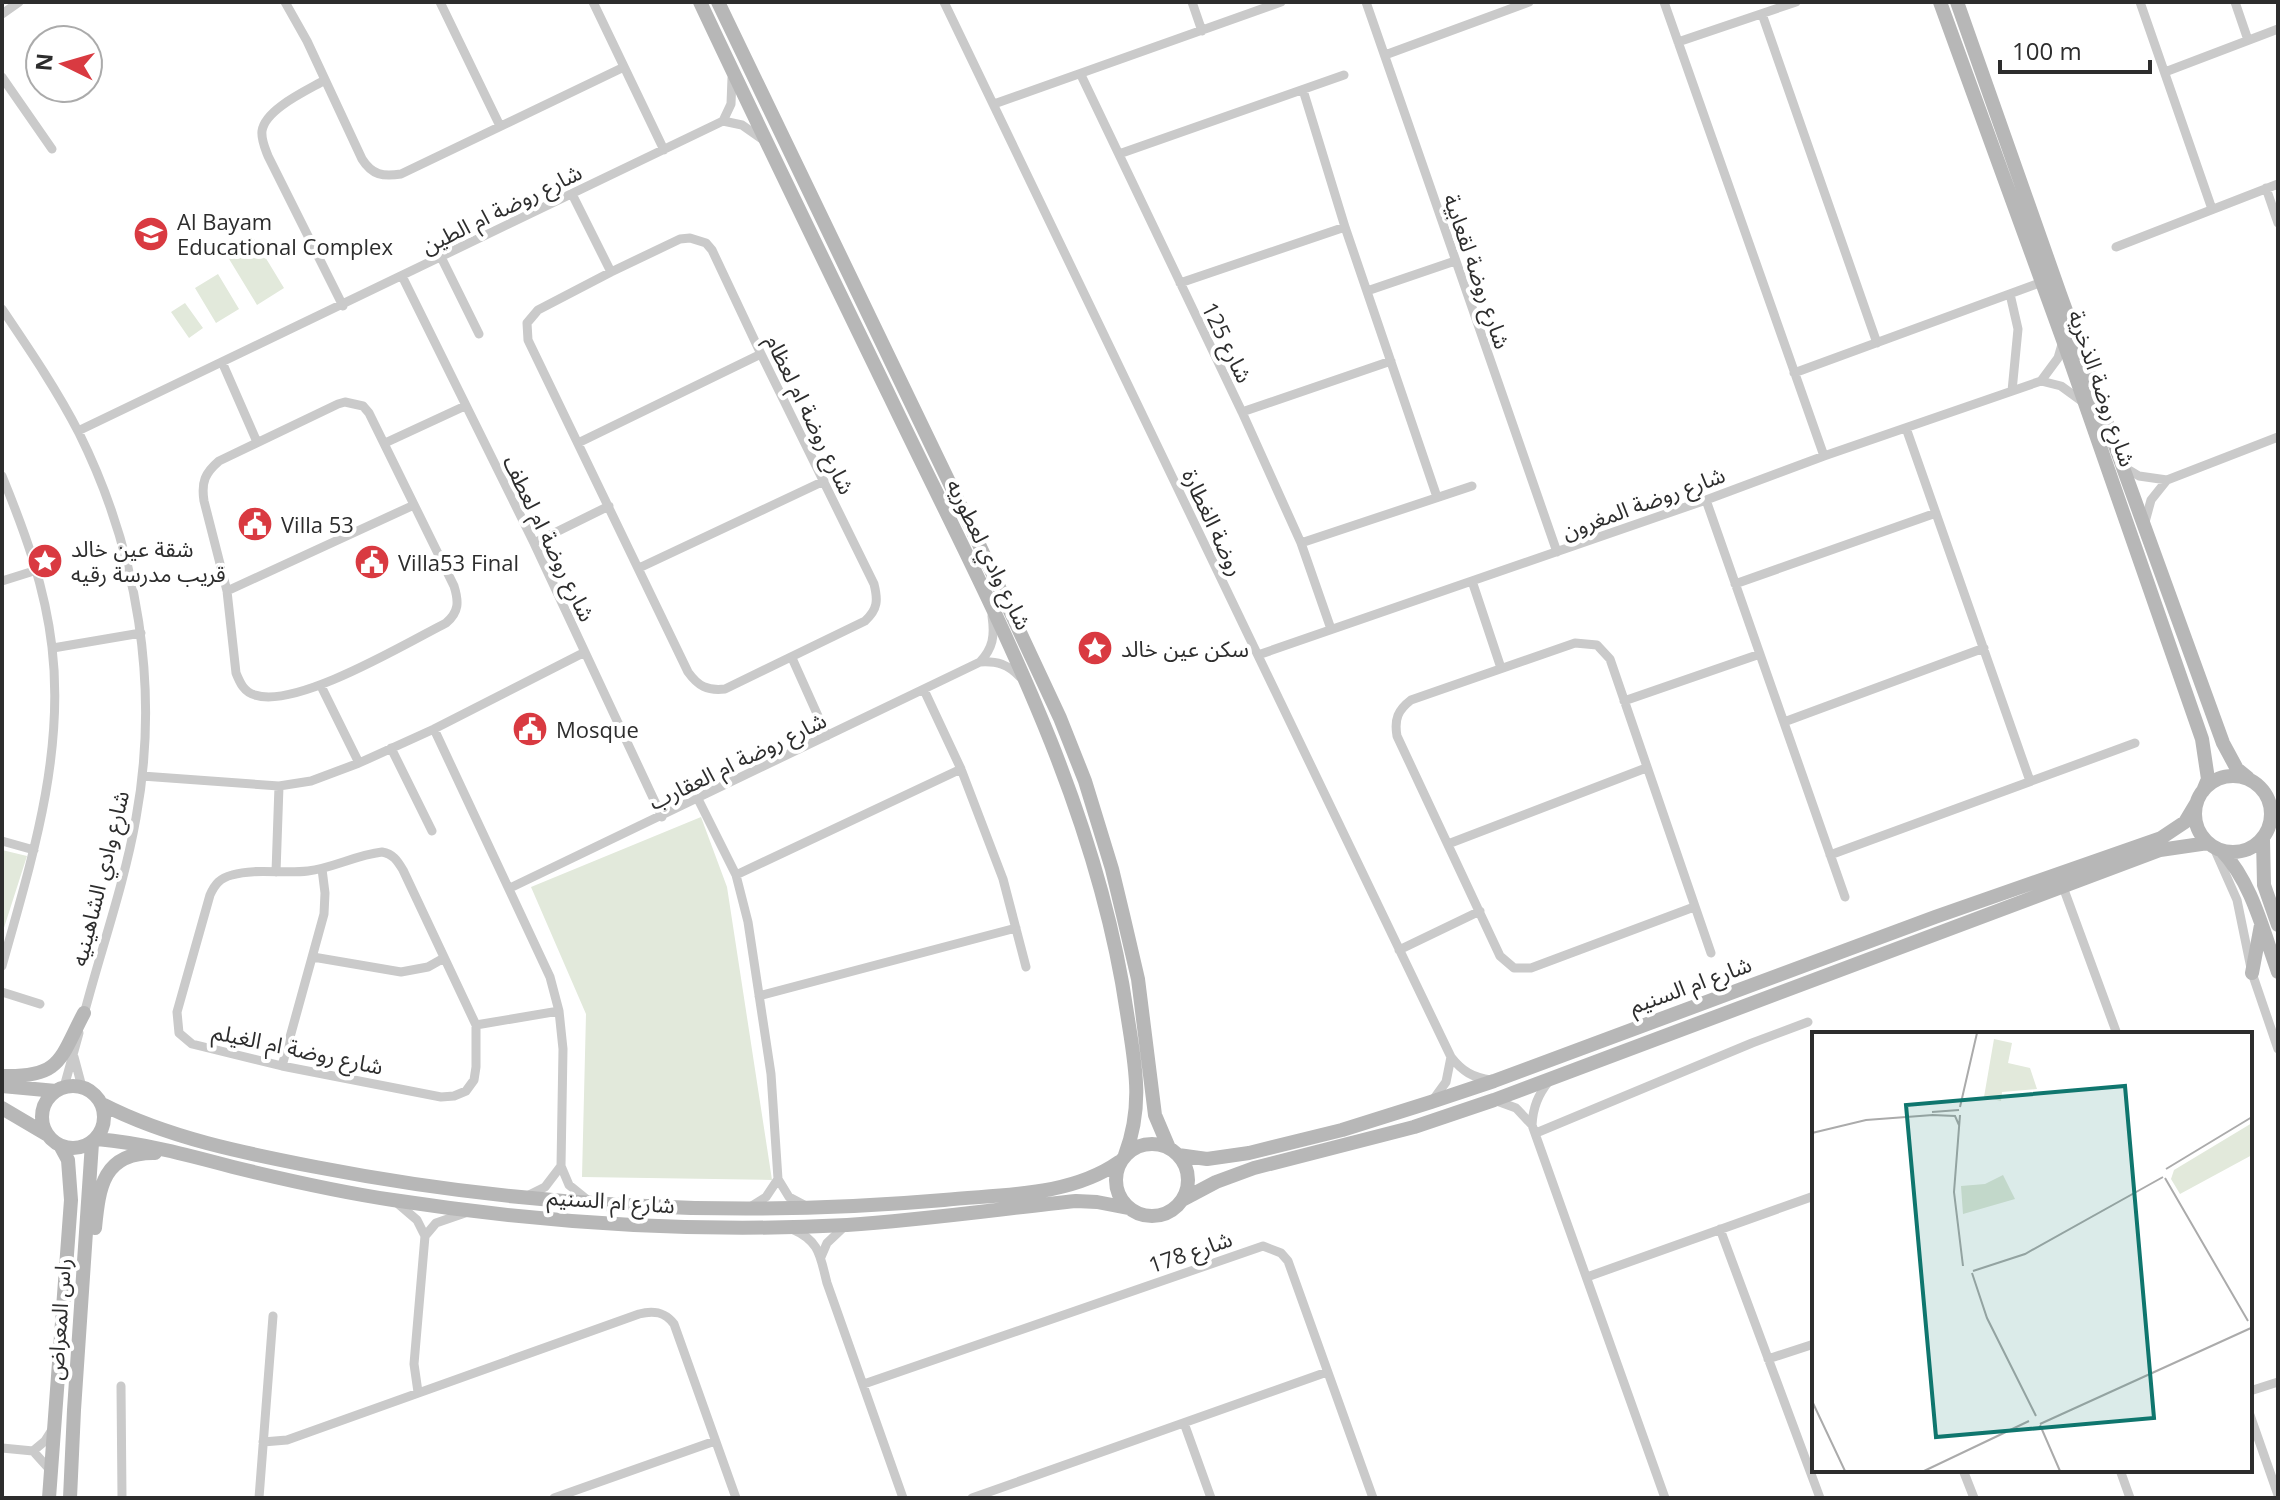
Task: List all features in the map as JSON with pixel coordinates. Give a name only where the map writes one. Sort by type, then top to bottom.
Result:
[{"type":"main road","name":"شارع وادي لعطوريه","points":[[700,2],[991,607],[1074,799],[1097,872],[1123,981],[1137,1116],[1122,1158]]},
{"type":"main road","name":"شارع وادي لعطوريه","points":[[718,2],[982,551],[1060,718],[1085,781],[1112,869],[1138,979],[1155,1115],[1174,1152]]},
{"type":"main road","name":"شارع روضة الذخرية","points":[[1940,2],[2063,340],[2202,739],[2208,779],[2200,796]]},
{"type":"main road","name":"شارع روضة الذخرية","points":[[1957,2],[2223,743],[2237,769],[2253,781]]},
{"type":"main road","points":[[2278,790],[2236,775],[2223,776],[2212,782],[2200,796],[2195,814],[2197,826],[2241,875],[2278,972]]},
{"type":"main road","points":[[2215,847],[2240,852],[2248,849],[2263,839],[2274,822],[2270,802],[2253,781]]},
{"type":"main road","name":"شارع ام السنيم","points":[[1174,1152],[1207,1159],[1249,1153],[1342,1130],[1494,1081],[1935,917],[2161,838],[2185,822],[2200,796]]},
{"type":"main road","points":[[2263,839],[2264,885],[2276,917]]},
{"type":"main road","name":"شارع ام السنيم","points":[[1182,1200],[1224,1178],[1254,1168],[1400,1131],[1494,1100],[2160,850],[2215,847]]},
{"type":"main road","points":[[2252,973],[2261,924]]},
{"type":"main road","points":[[2,1076],[36,1074],[53,1067],[66,1051],[84,1013]]},
{"type":"main road","points":[[2,1086],[82,1087],[102,1104],[105,1122],[94,1141],[77,1149],[61,1147],[47,1134],[2,1108]]},
{"type":"main road","points":[[47,1134],[42,1116],[49,1098],[60,1089]]},
{"type":"main road","name":"شارع ام السنيم","points":[[102,1104],[162,1130],[280,1160],[405,1183],[522,1197],[663,1208],[892,1204],[1056,1188],[1095,1176],[1122,1158]]},
{"type":"main road","name":"شارع ام السنيم","points":[[94,1141],[127,1142],[394,1200],[622,1226],[846,1225],[928,1219],[1076,1201],[1128,1208]]},
{"type":"main road","name":"راس المعراض","points":[[71,1495],[94,1141]]},
{"type":"main road","points":[[1146,1144],[1158,1144],[1174,1152],[1185,1165],[1188,1177],[1182,1200],[1173,1209],[1150,1216],[1128,1208],[1116,1188],[1122,1158],[1146,1144]]},
{"type":"main road","name":"راس المعراض","points":[[49,1498],[71,1200],[68,1160],[61,1147]]},
{"type":"main road","points":[[79,1335],[91,1290],[98,1205],[104,1177],[114,1165],[136,1154],[183,1154]]},
{"type":"street","points":[[2,14],[19,2]]},
{"type":"street","points":[[285,2],[362,159],[376,174],[388,177],[401,174],[624,67]]},
{"type":"street","points":[[440,2],[500,126]]},
{"type":"street","points":[[593,2],[664,150]]},
{"type":"street","name":"روضة الغطارة","points":[[944,2],[1451,1057],[1470,1076],[1494,1081]]},
{"type":"street","points":[[1192,2],[1202,31]]},
{"type":"street","points":[[994,104],[1281,2]]},
{"type":"street","name":"شارع روضة لقعابية","points":[[1366,2],[1557,552]]},
{"type":"street","points":[[1385,55],[1529,2]]},
{"type":"street","points":[[1664,2],[1824,456]]},
{"type":"street","points":[[1678,42],[1796,2]]},
{"type":"street","points":[[2140,2],[2212,209]]},
{"type":"street","points":[[2235,2],[2248,40]]},
{"type":"street","points":[[1762,14],[1877,343]]},
{"type":"street","points":[[2165,72],[2278,29]]},
{"type":"street","points":[[730,64],[733,94],[729,112],[723,121],[742,125],[769,146]]},
{"type":"street","name":"شارع 125","points":[[1081,75],[1242,412],[1301,543],[1331,629]]},
{"type":"street","points":[[1119,154],[1344,75]]},
{"type":"street","points":[[2,77],[52,149]]},
{"type":"street","points":[[325,80],[274,111],[262,131],[268,156],[343,306]]},
{"type":"street","points":[[1303,90],[1345,227],[1437,497]]},
{"type":"street","name":"شارع روضة ام الطين","points":[[78,431],[723,121]]},
{"type":"street","points":[[2116,247],[2278,184]]},
{"type":"street","points":[[2266,188],[2278,223]]},
{"type":"street","points":[[572,194],[611,272]]},
{"type":"street","points":[[1180,283],[1345,227]]},
{"type":"street","name":"شارع روضة ام لعظام","points":[[680,239],[699,239],[712,250],[874,584],[877,606],[865,621],[725,689],[704,688],[688,672],[528,340],[527,323],[538,310],[611,272],[680,239]]},
{"type":"street","points":[[441,257],[479,334]]},
{"type":"street","points":[[1367,291],[1455,261]]},
{"type":"street","name":"شارع روضة ام لعطف","points":[[402,276],[534,543],[662,817]]},
{"type":"street","points":[[1794,373],[2042,282]]},
{"type":"street","points":[[2010,294],[2018,329],[2012,391]]},
{"type":"street","name":"شارع وادي الشاهينيه","points":[[2,309],[45,373],[78,431],[102,486],[125,554],[141,633],[146,698],[142,776],[128,858],[74,1054],[60,1089]]},
{"type":"street","points":[[2063,340],[2058,358],[2041,381],[2061,386],[2085,405]]},
{"type":"street","points":[[578,443],[761,354]]},
{"type":"street","points":[[1242,412],[1391,361]]},
{"type":"street","points":[[222,362],[257,442]]},
{"type":"street","name":"شارع روضة المغرون","points":[[1258,655],[2041,381]]},
{"type":"street","points":[[345,402],[363,406],[385,443],[454,586],[457,609],[446,623],[321,686],[281,698],[267,698],[246,691],[236,673],[227,591],[202,490],[204,478],[219,461],[257,442],[338,404],[345,402]]},
{"type":"street","points":[[385,443],[465,406]]},
{"type":"street","points":[[1906,428],[2030,781]]},
{"type":"street","points":[[2124,467],[2139,476],[2167,480],[2278,437]]},
{"type":"street","points":[[2,476],[37,570],[53,648],[54,694],[50,767],[40,827],[2,966]]},
{"type":"street","points":[[2144,524],[2151,500],[2167,480]]},
{"type":"street","points":[[639,568],[824,481]]},
{"type":"street","points":[[1301,543],[1472,486]]},
{"type":"street","points":[[1706,500],[1845,897]]},
{"type":"street","points":[[227,591],[414,505]]},
{"type":"street","points":[[534,543],[609,506]]},
{"type":"street","points":[[1735,584],[1936,513]]},
{"type":"street","points":[[2,581],[37,570]]},
{"type":"street","points":[[1472,581],[1501,668]]},
{"type":"street","points":[[980,662],[994,638],[991,607]]},
{"type":"street","points":[[53,648],[141,633]]},
{"type":"street","points":[[1694,907],[1531,968],[1514,968],[1500,956],[1397,736],[1395,726],[1402,707],[1411,700],[1575,643],[1597,645],[1610,659],[1711,953]]},
{"type":"street","points":[[1784,722],[1984,648]]},
{"type":"street","points":[[142,776],[279,786],[311,781],[434,729],[585,652]]},
{"type":"street","points":[[1624,701],[1760,654]]},
{"type":"street","points":[[792,658],[827,736]]},
{"type":"street","points":[[980,662],[991,661],[1007,666],[1027,685]]},
{"type":"street","name":"شارع روضة ام العقارب","points":[[510,888],[980,662]]},
{"type":"street","points":[[321,686],[359,763]]},
{"type":"street","points":[[924,690],[961,769],[1003,879],[1026,967]]},
{"type":"street","points":[[434,729],[550,977],[559,1011],[563,1049],[561,1166],[569,1185],[591,1202]]},
{"type":"street","points":[[1830,855],[2135,743]]},
{"type":"street","points":[[391,748],[432,831]]},
{"type":"street","points":[[1448,844],[1646,768]]},
{"type":"street","points":[[736,875],[961,769]]},
{"type":"street","points":[[276,872],[279,786]]},
{"type":"street","points":[[698,799],[736,875],[748,922],[771,1074],[778,1179],[789,1197],[808,1207]]},
{"type":"street","points":[[2,841],[34,850]]},
{"type":"street","points":[[2215,847],[2237,900],[2252,973],[2278,1049]]},
{"type":"street","name":"شارع روضة ام الغيلم","points":[[371,853],[389,854],[397,859],[476,1025],[476,1067],[474,1080],[466,1091],[441,1097],[282,1066],[192,1044],[179,1033],[176,1024],[181,998],[215,886],[220,879],[231,875],[276,872],[322,869],[371,853]]},
{"type":"street","points":[[282,1066],[325,904],[322,869]]},
{"type":"street","points":[[2063,887],[2116,1032]]},
{"type":"street","points":[[1399,950],[1480,911]]},
{"type":"street","points":[[759,996],[1016,928]]},
{"type":"street","points":[[313,957],[401,972],[428,967],[444,958]]},
{"type":"street","points":[[2,992],[40,1004]]},
{"type":"street","points":[[476,1025],[559,1011]]},
{"type":"street","points":[[1534,1129],[1808,1022]]},
{"type":"street","name":"شارع وادي الشاهينيه","points":[[74,1054],[82,1087]]},
{"type":"street","points":[[1431,1102],[1446,1082],[1451,1057]]},
{"type":"street","points":[[1549,1080],[1536,1100],[1534,1129],[1665,1498]]},
{"type":"street","points":[[1494,1100],[1516,1108],[1534,1129]]},
{"type":"street","points":[[522,1197],[545,1187],[561,1166]]},
{"type":"street","points":[[747,1208],[766,1197],[778,1179]]},
{"type":"street","points":[[1587,1277],[1812,1197]]},
{"type":"street","points":[[394,1200],[417,1220],[425,1236]]},
{"type":"street","points":[[418,1392],[414,1364],[425,1236],[431,1227],[442,1220],[474,1211]]},
{"type":"street","points":[[821,1257],[832,1236],[846,1225]]},
{"type":"street","points":[[785,1226],[812,1241],[821,1257],[827,1283],[903,1498]]},
{"type":"street","points":[[1720,1229],[1820,1498]]},
{"type":"street","name":"شارع 178","points":[[864,1384],[1263,1246],[1281,1253],[1288,1261],[1373,1498]]},
{"type":"street","points":[[263,1442],[287,1440],[639,1314],[659,1312],[674,1324],[736,1498]]},
{"type":"street","points":[[259,1498],[273,1316]]},
{"type":"street","points":[[1768,1359],[1812,1345]]},
{"type":"street","points":[[972,1498],[1327,1372]]},
{"type":"street","points":[[2252,1390],[2278,1382]]},
{"type":"street","points":[[121,1386],[122,1498]]},
{"type":"street","points":[[2252,1421],[2278,1495]]},
{"type":"street","points":[[1184,1423],[1211,1498]]},
{"type":"street","points":[[33,1451],[45,1441],[53,1428]]},
{"type":"street","points":[[554,1498],[715,1441]]},
{"type":"street","points":[[2,1448],[33,1451],[51,1471]]},
{"type":"street","points":[[1964,1472],[1974,1498]]},
{"type":"street","points":[[2121,1472],[2130,1498]]},
{"type":"shaded area","points":[[253,237],[284,288],[257,305],[226,254]]},
{"type":"shaded area","points":[[218,274],[239,309],[216,323],[195,288]]},
{"type":"shaded area","points":[[185,303],[203,328],[189,338],[171,312]]},
{"type":"shaded area","points":[[701,817],[727,887],[772,1180],[582,1177],[586,1014],[531,887]]},
{"type":"shaded area","points":[[2,850],[27,856],[2,934]]},
{"type":"place","name":"Al Bayam Educational Complex","points":[[151,234]]},
{"type":"place","name":"Villa 53","points":[[255,524]]},
{"type":"place","name":"شقة عين خالد قريب مدرسة رقيه","points":[[45,561]]},
{"type":"place","name":"Villa53 Final","points":[[372,562]]},
{"type":"place","name":"سكن عين خالد","points":[[1095,648]]},
{"type":"place","name":"Mosque","points":[[530,729]]}]
